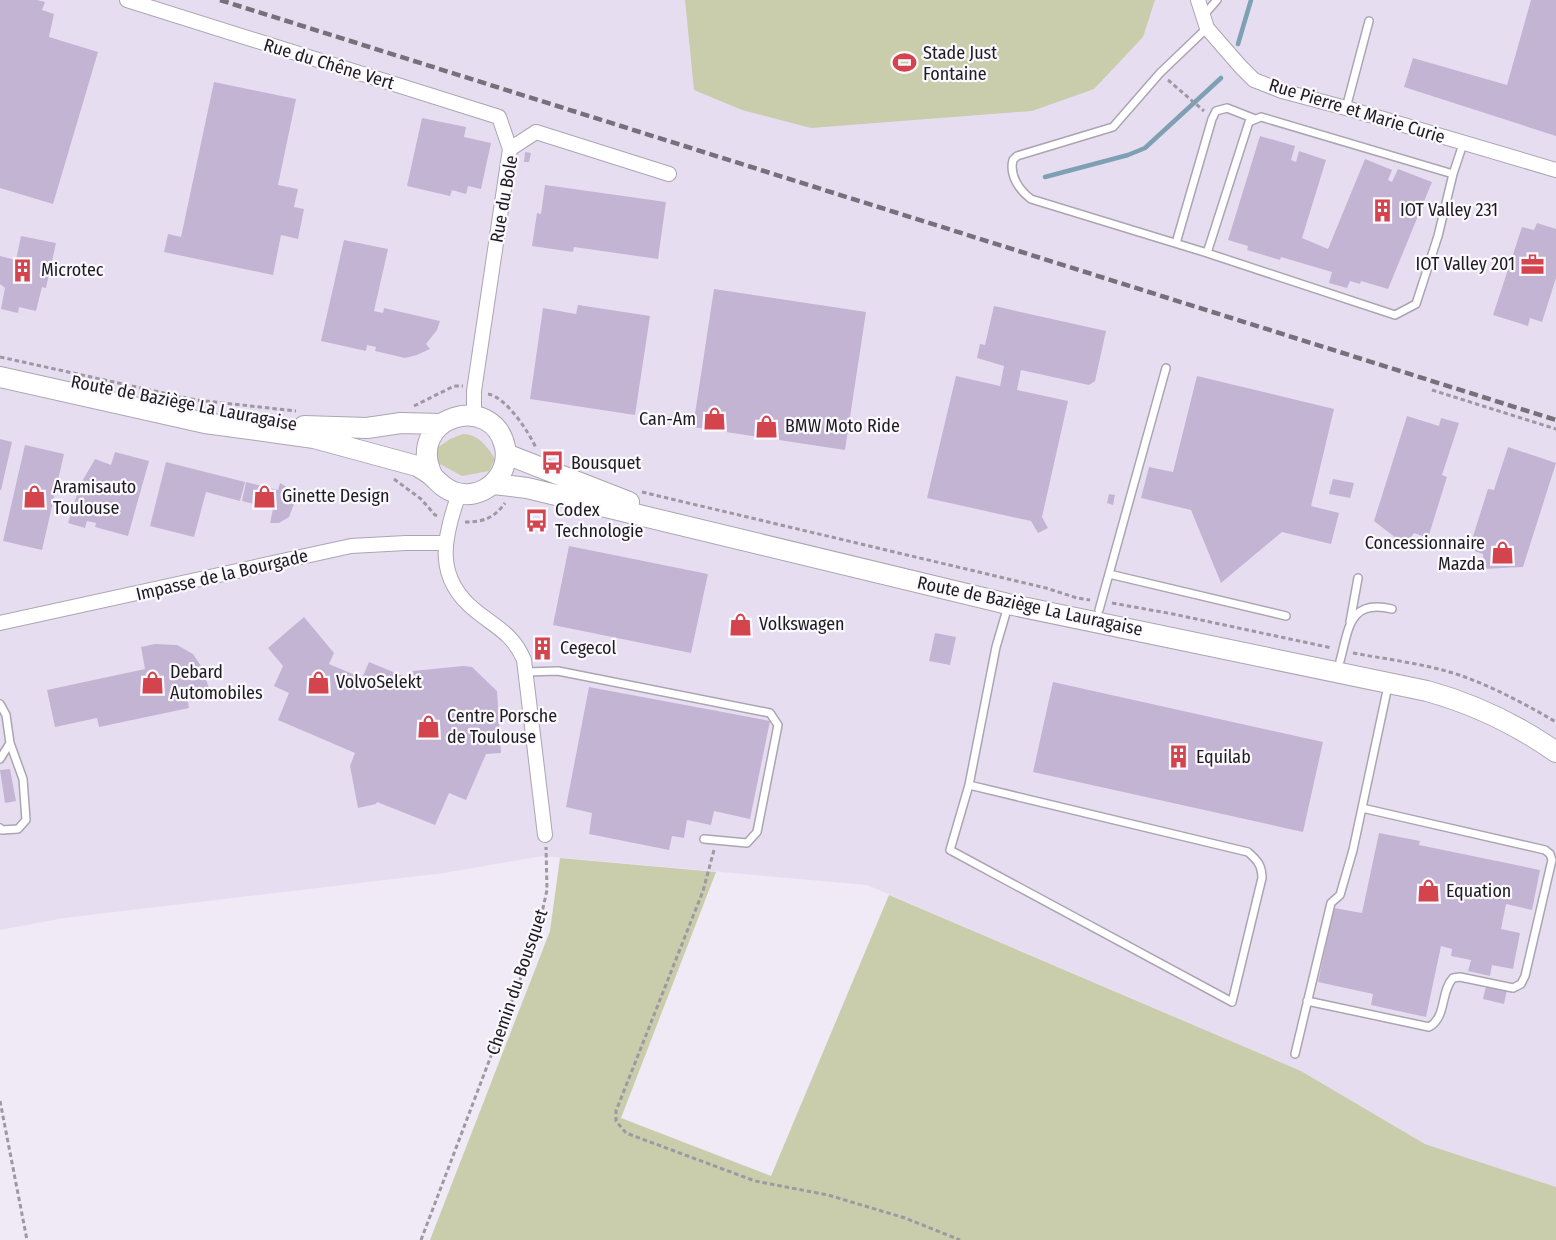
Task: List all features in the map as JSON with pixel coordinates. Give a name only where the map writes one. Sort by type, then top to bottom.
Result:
[{"type":"main road","name":"Route de Baziège La Lauragaise","points":[[0,366],[182,407],[313,428],[367,428],[401,423],[441,424]]},
{"type":"main road","name":"Route de Baziège La Lauragaise","points":[[0,377],[205,423],[314,438],[417,466],[432,475]]},
{"type":"main road","points":[[457,416],[474,416],[490,423],[496,429],[505,445],[504,467],[494,483],[475,494],[459,494],[444,488],[432,475],[426,457],[427,448],[430,439],[441,424],[457,416]]},
{"type":"main road","name":"Route de Baziège La Lauragaise","points":[[506,454],[627,501],[1100,606],[1341,656],[1452,685],[1489,699],[1556,736]]},
{"type":"main road","name":"Route de Baziège La Lauragaise","points":[[494,483],[527,488],[1008,604],[1453,698],[1521,729],[1556,753]]},
{"type":"street","name":"Rue du Chêne Vert","points":[[127,0],[499,117],[510,149]]},
{"type":"street","name":"Rue Pierre et Marie Curie","points":[[1198,0],[1204,22],[1219,44],[1254,80],[1282,91],[1556,170]]},
{"type":"street","name":"Rue du Bole","points":[[474,416],[474,391],[510,149],[536,132],[669,174]]},
{"type":"street","points":[[459,494],[445,543],[448,571],[457,591],[476,611],[510,636],[519,647],[526,672],[545,835]]},
{"type":"street","name":"Impasse de la Bourgade","points":[[0,623],[351,546],[445,543]]},
{"type":"lane","points":[[1217,0],[1204,22],[1113,127],[1023,153],[1013,160],[1012,165],[1020,188],[1031,198],[1395,315],[1416,304],[1438,236],[1463,144]]},
{"type":"lane","points":[[1346,108],[1369,21]]},
{"type":"lane","points":[[1176,243],[1216,111],[1227,108],[1255,119]]},
{"type":"lane","points":[[1207,253],[1250,122],[1261,117],[1453,174]]},
{"type":"lane","points":[[1100,606],[1166,368]]},
{"type":"lane","points":[[1109,574],[1286,616]]},
{"type":"lane","points":[[1341,656],[1358,578]]},
{"type":"lane","points":[[969,785],[1248,852],[1258,861],[1262,870],[1262,878],[1233,1002],[950,850],[969,785],[996,647],[1008,604]]},
{"type":"lane","points":[[1350,622],[1363,609],[1375,606],[1392,609]]},
{"type":"lane","points":[[526,672],[558,671],[770,713],[778,725],[757,832],[747,843],[704,839]]},
{"type":"lane","points":[[1295,1054],[1331,903],[1340,895],[1362,808],[1389,683]]},
{"type":"lane","points":[[0,704],[6,716],[10,743],[23,778],[26,820],[18,829],[2,830],[0,828]]},
{"type":"lane","points":[[0,759],[10,743]]},
{"type":"lane","points":[[1307,1002],[1429,1027],[1440,1017],[1447,984],[1453,978],[1461,977],[1512,988],[1521,984],[1525,976],[1552,860],[1550,854],[1362,808]]},
{"type":"path","points":[[1160,73],[1204,111]]},
{"type":"path","points":[[0,357],[196,400],[299,412]]},
{"type":"path","points":[[407,408],[454,386],[468,388]]},
{"type":"path","points":[[1432,390],[1556,429]]},
{"type":"path","points":[[486,394],[493,395],[505,404],[529,436],[538,456]]},
{"type":"path","points":[[387,474],[421,499],[438,516]]},
{"type":"path","points":[[631,489],[1046,588],[1100,606],[1173,614],[1341,656],[1432,668],[1497,690],[1556,722]]},
{"type":"path","points":[[460,522],[485,521],[493,517],[506,501]]},
{"type":"path","points":[[1171,621],[1173,614]]},
{"type":"path","name":"Chemin du Bousquet","points":[[421,1240],[537,935],[547,890],[545,835]]},
{"type":"path","points":[[717,840],[703,891],[616,1111],[616,1121],[626,1133],[755,1181],[828,1195],[905,1218],[960,1240]]},
{"type":"path","points":[[0,1101],[27,1240]]},
{"type":"shaded area","points":[[0,0],[1556,0],[1556,1187],[1425,1144],[1301,1071],[867,885],[542,856],[444,873],[64,918],[0,930]]},
{"type":"green space","name":"Stade Just Fontaine","points":[[685,0],[1155,0],[1143,37],[1094,89],[1032,111],[811,128],[742,110],[694,90]]},
{"type":"green space","points":[[463,434],[478,438],[489,450],[495,459],[489,471],[462,476],[436,462],[437,448]]},
{"type":"green space","points":[[560,858],[716,872],[621,1118],[771,1176],[889,895],[1301,1071],[1425,1144],[1556,1187],[1556,1240],[430,1240],[550,931]]},
{"type":"building","points":[[0,0],[45,2],[42,10],[54,14],[49,37],[98,52],[53,204],[0,188]]},
{"type":"building","points":[[1531,0],[1556,0],[1556,136],[1404,87],[1413,58],[1507,85]]},
{"type":"building","points":[[214,82],[296,99],[278,185],[298,189],[294,207],[304,209],[298,239],[281,235],[273,275],[164,252],[168,234],[181,237]]},
{"type":"building","points":[[422,118],[466,127],[464,137],[491,143],[481,189],[468,186],[466,194],[452,190],[450,196],[407,186]]},
{"type":"building","name":"IOT Valley 231","points":[[1260,136],[1295,146],[1291,160],[1296,162],[1299,151],[1326,160],[1302,238],[1328,249],[1365,159],[1392,170],[1388,180],[1392,182],[1398,169],[1432,182],[1388,289],[1361,281],[1360,284],[1350,281],[1347,288],[1329,283],[1332,272],[1247,250],[1248,246],[1228,240]]},
{"type":"building","points":[[525,152],[531,153],[529,162],[524,162]]},
{"type":"building","points":[[545,185],[666,202],[658,259],[574,247],[573,252],[532,246],[537,213],[541,214]]},
{"type":"building","name":"IOT Valley 201","points":[[1537,223],[1556,229],[1556,278],[1542,322],[1530,318],[1528,326],[1493,315],[1522,227],[1534,230]]},
{"type":"building","name":"Microtec","points":[[21,236],[56,243],[46,288],[42,287],[36,311],[19,307],[18,313],[1,309],[5,288],[0,284],[0,256],[16,260]]},
{"type":"building","points":[[344,240],[388,249],[374,311],[383,313],[384,308],[440,321],[437,330],[426,344],[430,349],[405,358],[375,351],[376,347],[367,345],[366,351],[321,341]]},
{"type":"building","points":[[714,289],[866,312],[845,450],[693,427]]},
{"type":"building","points":[[578,305],[650,316],[635,415],[530,399],[543,308],[576,314]]},
{"type":"building","points":[[994,306],[1106,331],[1095,381],[1089,385],[1021,370],[1017,390],[1068,401],[1042,517],[1048,528],[1038,533],[1031,521],[927,498],[956,376],[1000,386],[1004,366],[977,358],[980,344],[985,345]]},
{"type":"building","points":[[1197,376],[1334,409],[1311,506],[1339,513],[1331,544],[1282,532],[1221,583],[1191,510],[1141,498],[1149,467],[1173,472]]},
{"type":"building","points":[[1407,416],[1439,426],[1441,418],[1459,423],[1442,475],[1447,477],[1428,538],[1414,533],[1405,545],[1374,521]]},
{"type":"building","points":[[0,439],[12,442],[1,490],[0,490]]},
{"type":"building","points":[[25,445],[64,454],[42,550],[3,541]]},
{"type":"building","points":[[1508,447],[1556,463],[1523,567],[1484,569],[1483,554],[1469,549],[1488,489],[1494,490]]},
{"type":"building","points":[[115,452],[149,461],[128,536],[95,527],[96,523],[87,521],[85,528],[68,523],[80,485],[95,459],[111,465]]},
{"type":"building","points":[[166,462],[245,482],[240,501],[206,492],[194,537],[150,526]]},
{"type":"building","points":[[1333,479],[1354,483],[1350,498],[1329,494]]},
{"type":"building","points":[[246,482],[278,490],[280,483],[288,488],[294,504],[289,517],[279,523],[270,523],[273,509],[242,501]]},
{"type":"building","points":[[1109,494],[1115,495],[1113,505],[1107,503]]},
{"type":"building","points":[[569,546],[708,574],[691,653],[553,625]]},
{"type":"building","name":"Centre Porsche de Toulouse","points":[[304,617],[334,653],[329,664],[362,678],[369,662],[415,681],[413,671],[463,666],[472,667],[497,691],[501,753],[486,754],[466,800],[449,793],[435,825],[377,802],[358,808],[350,766],[355,753],[278,720],[289,693],[274,686],[283,666],[268,648]]},
{"type":"building","points":[[935,633],[956,637],[950,665],[929,661]]},
{"type":"building","name":"Debard Automobiles","points":[[155,644],[177,645],[193,654],[203,669],[210,692],[187,697],[189,708],[99,727],[97,718],[55,727],[47,690],[145,669],[141,647]]},
{"type":"building","name":"Equilab","points":[[1053,682],[1323,742],[1303,832],[1033,772]]},
{"type":"building","points":[[589,687],[770,721],[750,819],[714,811],[711,825],[687,820],[684,838],[672,836],[669,850],[589,834],[592,813],[566,807]]},
{"type":"building","points":[[10,769],[16,801],[5,803],[0,770]]},
{"type":"building","points":[[1379,833],[1420,841],[1419,845],[1540,870],[1532,910],[1506,904],[1501,929],[1520,933],[1513,969],[1492,965],[1490,976],[1468,971],[1471,960],[1451,956],[1452,949],[1441,946],[1426,1017],[1371,1005],[1373,994],[1318,982],[1334,908],[1362,913]]},
{"type":"building","points":[[1486,986],[1507,990],[1504,1004],[1483,999]]},
{"type":"waterway","points":[[1238,44],[1251,0]]},
{"type":"waterway","points":[[1045,177],[1128,155],[1145,148],[1221,78]]},
{"type":"railway","points":[[220,0],[1556,420]]},
{"type":"place","name":"Stade Just Fontaine","points":[[905,63]]},
{"type":"place","name":"IOT Valley 231","points":[[1382,210]]},
{"type":"place","name":"IOT Valley 201","points":[[1533,264]]},
{"type":"place","name":"Microtec","points":[[23,270]]},
{"type":"place","name":"Can-Am","points":[[714,419]]},
{"type":"place","name":"BMW Moto Ride","points":[[767,426]]},
{"type":"place","name":"Bousquet","points":[[553,463]]},
{"type":"place","name":"Ginette Design","points":[[264,496]]},
{"type":"place","name":"Aramisauto Toulouse","points":[[35,497]]},
{"type":"place","name":"Codex Technologie","points":[[537,520]]},
{"type":"place","name":"Concessionnaire Mazda","points":[[1503,553]]},
{"type":"place","name":"Volkswagen","points":[[741,624]]},
{"type":"place","name":"Cegecol","points":[[542,648]]},
{"type":"place","name":"Debard Automobiles","points":[[152,682]]},
{"type":"place","name":"VolvoSelekt","points":[[318,682]]},
{"type":"place","name":"Centre Porsche de Toulouse","points":[[429,726]]},
{"type":"place","name":"Equilab","points":[[1178,757]]},
{"type":"place","name":"Equation","points":[[1428,891]]}]
